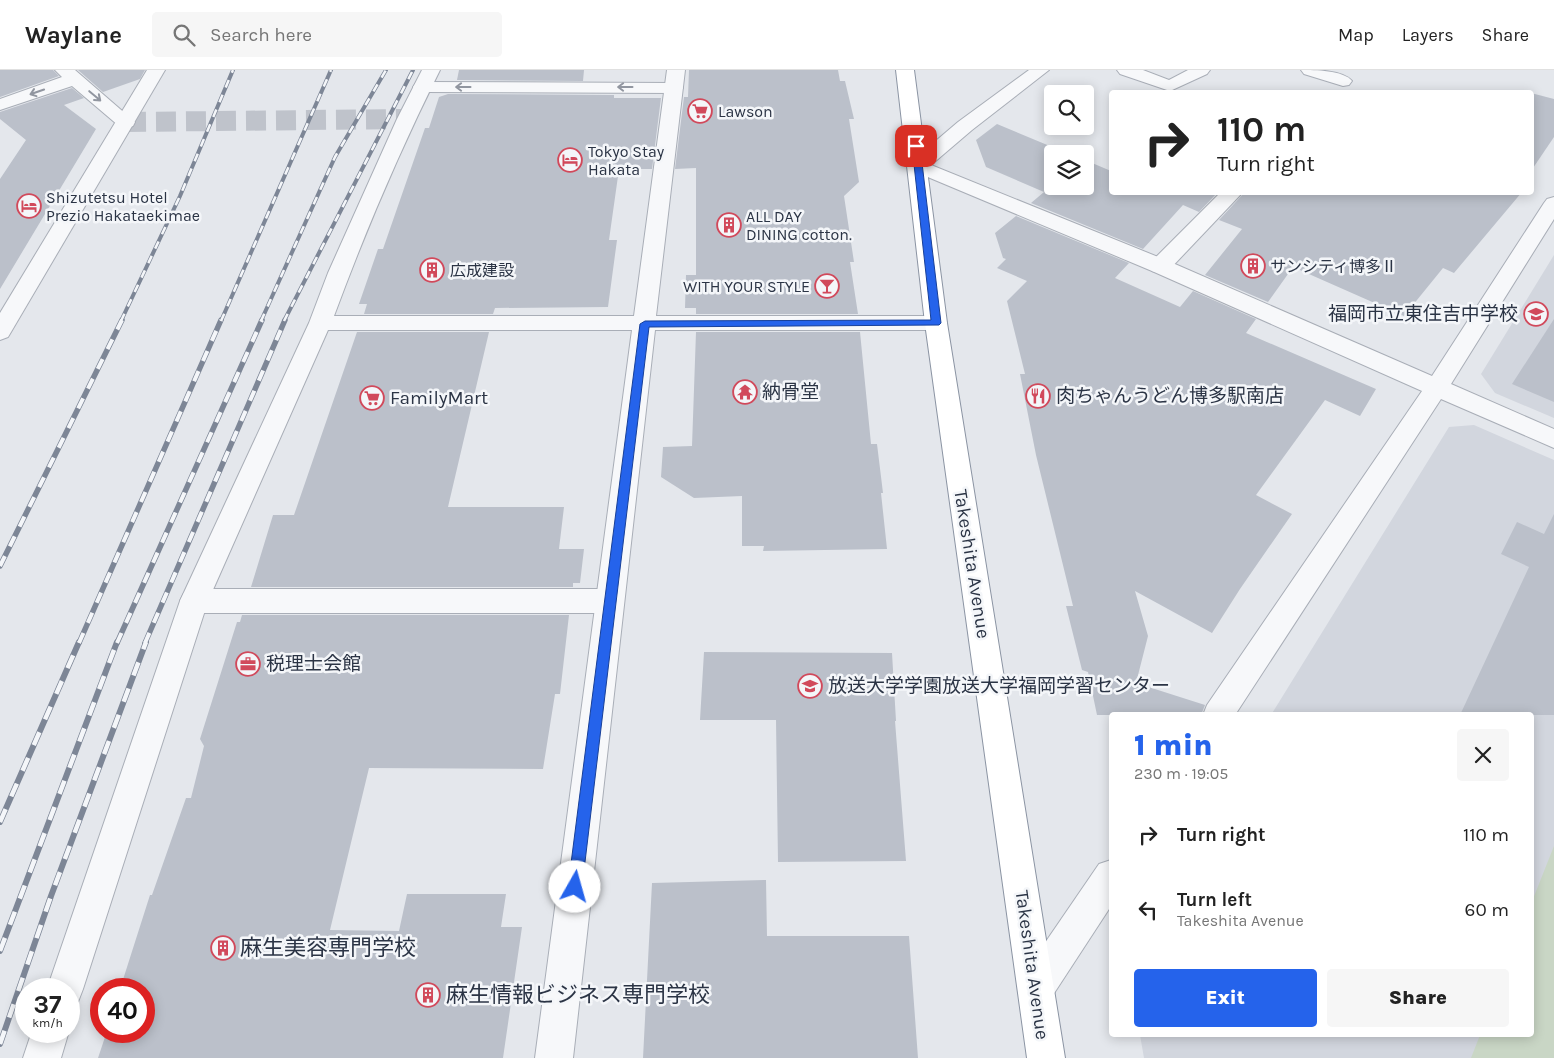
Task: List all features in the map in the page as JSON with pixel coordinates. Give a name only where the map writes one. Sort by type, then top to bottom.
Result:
[{"type":"highway","name":"Takeshita Avenue","points":[[905,70],[936,323],[1046,1058]]},
{"type":"street","points":[[0,332],[156,70]]},
{"type":"street","points":[[1040,70],[964,126],[918,166],[1160,266],[1554,439]]},
{"type":"street","points":[[1126,70],[1170,86],[1201,70]]},
{"type":"street","points":[[1310,70],[1343,81]]},
{"type":"street","points":[[0,105],[69,74],[126,122]]},
{"type":"street","points":[[69,978],[194,600],[320,323],[339,273],[426,78],[675,79],[554,1058]]},
{"type":"street","points":[[1160,266],[1230,195]]},
{"type":"street","points":[[1220,712],[1436,388],[1554,203]]},
{"type":"street","points":[[0,306],[22,297]]},
{"type":"street","points":[[320,323],[936,323]]},
{"type":"street","points":[[194,600],[609,601]]},
{"type":"street","points":[[1036,988],[1109,879]]},
{"type":"street","points":[[42,1058],[47,1043]]},
{"type":"shaded area","name":"福岡市立東住吉中学校","points":[[1554,255],[1554,418],[1495,393],[1481,374]]},
{"type":"shaded area","points":[[1474,425],[1554,460],[1554,1058],[1144,1058],[1140,1037],[1534,1037],[1534,712],[1273,712],[1449,427]]},
{"type":"green space","points":[[1554,846],[1554,1058],[1471,1058],[1479,1037],[1534,1037],[1534,896]]},
{"type":"building","points":[[0,70],[53,70],[59,76],[0,97]]},
{"type":"building","points":[[78,70],[145,70],[140,79],[103,92]]},
{"type":"building","points":[[459,70],[584,70],[583,81],[457,80]]},
{"type":"building","points":[[689,70],[838,70],[840,81],[845,81],[854,119],[849,119],[859,182],[844,196],[854,262],[850,262],[858,314],[696,314],[696,308],[685,308],[686,275],[696,275],[696,168],[675,169],[684,97],[688,97]]},
{"type":"building","points":[[72,88],[84,98],[64,105],[96,129],[0,289],[0,179],[26,140],[0,119],[0,112]]},
{"type":"building","points":[[448,94],[614,95],[614,98],[661,98],[652,169],[619,169],[609,240],[617,240],[608,307],[495,308],[493,314],[364,314],[367,304],[359,304],[378,249],[383,249],[425,128],[429,128],[439,97]]},
{"type":"building","points":[[1534,94],[1554,99],[1554,137],[1534,167]]},
{"type":"building","points":[[997,124],[1047,145],[1044,145],[1044,192],[986,167],[976,140]]},
{"type":"building","points":[[1094,164],[1109,170],[1109,195],[1215,195],[1199,212],[1183,205],[1143,249],[1031,203],[1044,192],[1044,195],[1094,195]]},
{"type":"building","points":[[1242,195],[1519,195],[1454,273],[1443,268],[1404,316],[1293,267],[1268,302],[1205,275],[1242,229],[1219,220]]},
{"type":"building","points":[[1016,216],[1129,263],[1115,278],[1180,307],[1193,291],[1256,319],[1246,333],[1376,389],[1360,416],[1325,400],[1256,495],[1292,514],[1212,633],[1135,591],[1148,636],[1136,683],[1205,705],[1202,712],[1109,712],[1109,715],[1097,715],[1088,672],[1082,670],[1066,606],[1073,606],[1036,455],[1020,374],[1025,374],[1007,301],[1027,281],[997,268],[1006,259],[1003,258],[995,233]]},
{"type":"building","points":[[1554,319],[1554,402],[1512,384]]},
{"type":"building","points":[[357,332],[489,332],[448,507],[564,507],[559,549],[584,549],[580,583],[573,583],[573,587],[251,587],[273,515],[294,515]]},
{"type":"building","points":[[696,332],[860,332],[871,444],[877,444],[887,549],[763,551],[764,546],[742,546],[742,496],[694,498],[661,477],[663,447],[692,446]]},
{"type":"building","points":[[1554,514],[1554,715],[1534,715],[1534,712],[1461,712],[1529,567],[1501,554],[1517,522],[1544,534]]},
{"type":"building","points":[[242,615],[569,615],[560,694],[555,694],[543,769],[369,768],[330,930],[399,931],[407,894],[506,894],[501,927],[522,927],[503,1058],[98,1058],[103,1043],[155,1043],[155,978],[124,978],[150,895],[152,895],[186,798],[191,798],[204,746],[200,739],[237,622],[240,622]]},
{"type":"building","points":[[704,652],[892,653],[895,721],[906,861],[778,862],[776,720],[700,720]]},
{"type":"building","points":[[766,880],[767,936],[909,936],[918,1058],[643,1058],[652,883]]},
{"type":"tunnel","points":[[126,122],[406,119]]},
{"type":"railway","points":[[121,321],[180,196],[233,70]]},
{"type":"railway","points":[[221,321],[331,70]]},
{"type":"railway","points":[[261,321],[335,157],[386,70]]},
{"type":"railway","points":[[284,321],[413,70]]},
{"type":"railway","points":[[0,566],[122,320]]},
{"type":"railway","points":[[79,643],[221,320]]},
{"type":"railway","points":[[117,643],[262,320]]},
{"type":"railway","points":[[145,643],[285,320]]},
{"type":"railway","points":[[0,822],[79,642]]},
{"type":"railway","points":[[0,951],[117,642]]},
{"type":"railway","points":[[0,1044],[51,896],[146,642]]},
{"type":"place","name":"Lawson","points":[[700,111]]},
{"type":"place","name":"Tokyo Stay Hakata","points":[[570,160]]},
{"type":"place","name":"Shizutetsu Hotel Prezio Hakataekimae","points":[[29,206]]},
{"type":"place","name":"ALL DAY DINING cotton.","points":[[729,225]]},
{"type":"place","name":"サンシティ博多Ⅱ","points":[[1253,266]]},
{"type":"place","name":"広成建設","points":[[432,270]]},
{"type":"place","name":"WITH YOUR STYLE","points":[[827,286]]},
{"type":"place","name":"福岡市立東住吉中学校","points":[[1536,314]]},
{"type":"place","name":"納骨堂","points":[[745,392]]},
{"type":"place","name":"肉ちゃんうどん博多駅南店","points":[[1038,396]]},
{"type":"place","name":"FamilyMart","points":[[372,398]]},
{"type":"place","name":"税理士会館","points":[[248,664]]},
{"type":"place","name":"放送大学学園放送大学福岡学習センター","points":[[810,686]]},
{"type":"place","name":"麻生美容専門学校","points":[[223,948]]},
{"type":"place","name":"麻生情報ビジネス専門学校","points":[[428,995]]},
{"type":"route","points":[[575,887],[609,601],[645,324],[936,323],[916,146]]}]
